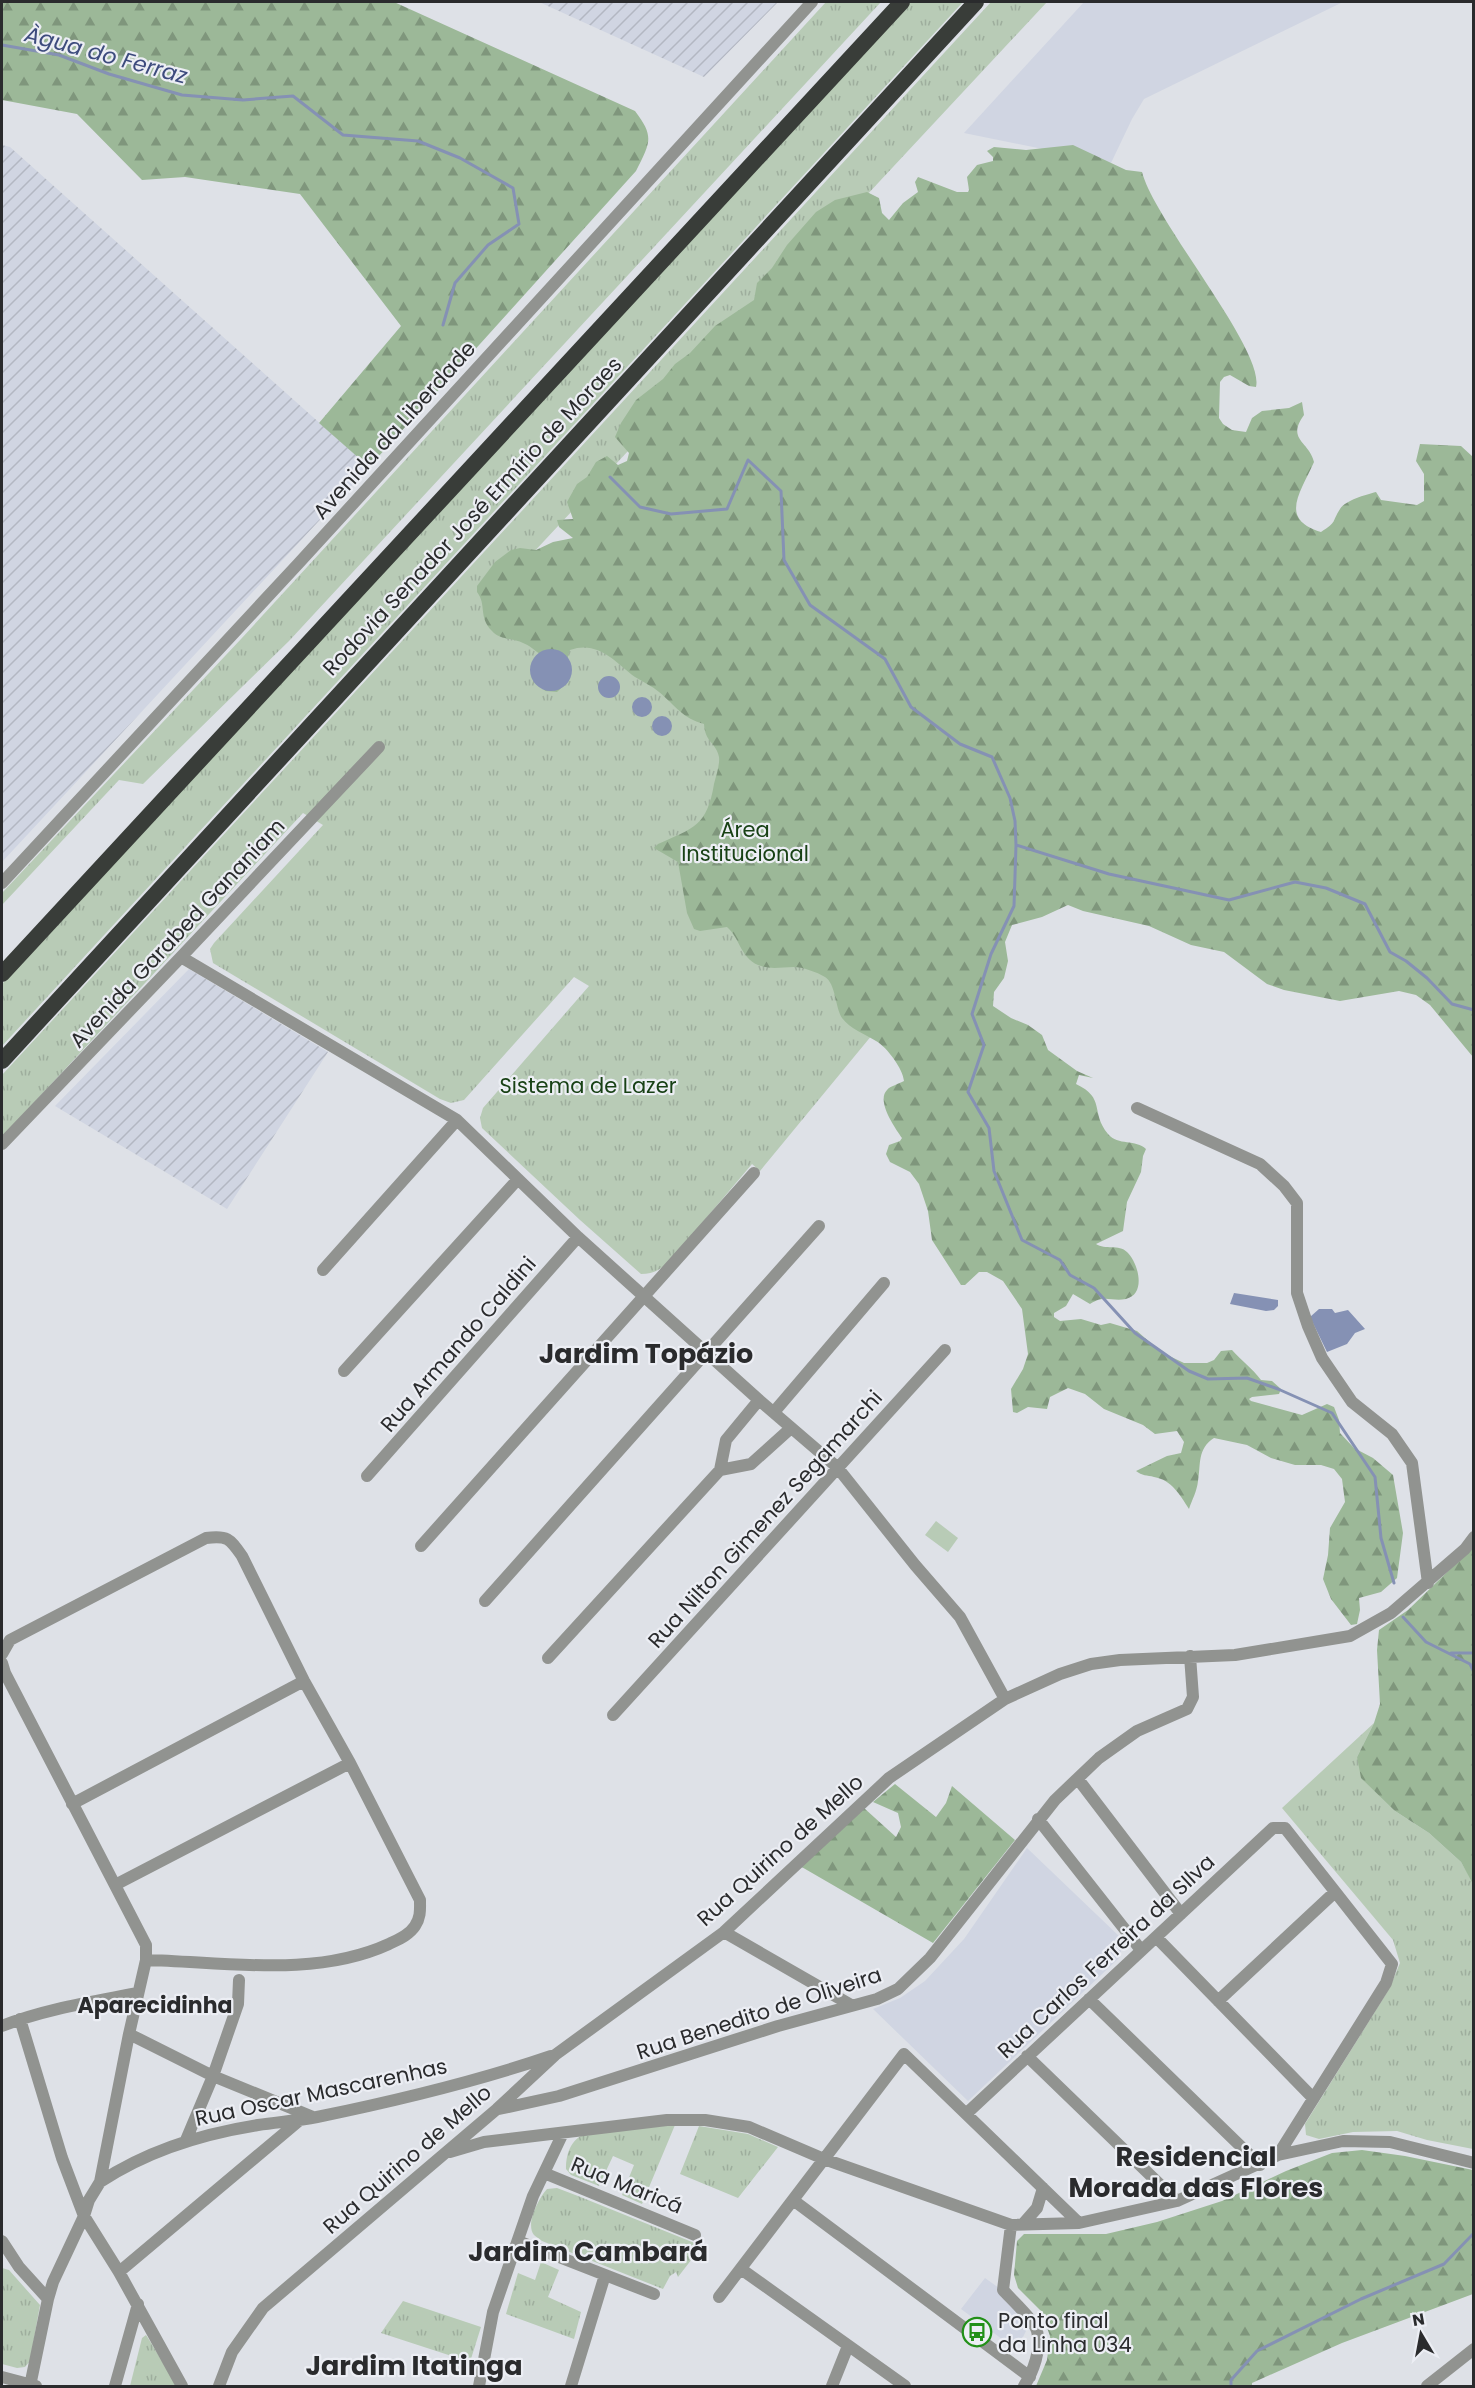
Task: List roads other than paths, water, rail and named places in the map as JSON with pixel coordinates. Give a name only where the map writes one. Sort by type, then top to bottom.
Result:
[{"type":"highway","name":"Rodovia Senador José Ermírio de Moraes","points":[[2,974],[902,2]]},
{"type":"highway","name":"Rodovia Senador José Ermírio de Moraes","points":[[2,1061],[976,2]]},
{"type":"street","name":"Avenida da Liberdade","points":[[2,883],[298,564],[812,2]]},
{"type":"street","name":"Avenida Garabed Gananiam","points":[[2,1144],[379,747]]},
{"type":"street","points":[[181,957],[457,1120],[578,1237],[645,1295],[759,1401],[837,1467],[915,1565],[960,1617],[1005,1699]]},
{"type":"street","points":[[1137,1108],[1260,1164],[1284,1186],[1297,1203],[1297,1293],[1304,1315],[1322,1358],[1352,1402],[1392,1434],[1412,1463],[1428,1583]]},
{"type":"street","points":[[323,1270],[457,1120]]},
{"type":"street","points":[[421,1546],[754,1173]]},
{"type":"street","points":[[344,1371],[518,1179]]},
{"type":"street","points":[[485,1601],[819,1226]]},
{"type":"street","name":"Rua Armando Caldini","points":[[367,1476],[578,1237]]},
{"type":"street","points":[[774,1412],[884,1283]]},
{"type":"street","name":"Rua Nilton Gimenez Segamarchi","points":[[614,1715],[945,1350]]},
{"type":"street","points":[[548,1658],[720,1470],[726,1440],[759,1401]]},
{"type":"street","points":[[720,1470],[751,1464],[790,1428]]},
{"type":"street","points":[[2,1654],[10,1640],[206,1538],[219,1537],[230,1540],[242,1556],[304,1681],[351,1763],[420,1900],[420,1915],[415,1927],[404,1937],[372,1952],[342,1960],[286,1965],[146,1960]]},
{"type":"street","name":"Rua Quirino de Mello","points":[[219,2386],[232,2352],[262,2308],[497,2109],[555,2055],[723,1932],[889,1778],[1005,1699],[1060,1674],[1091,1664],[1190,1656],[1235,1655],[1350,1636],[1391,1613],[1465,1549],[1473,1537]]},
{"type":"street","name":"Rua Benedito de Oliveira","points":[[497,2109],[559,2096],[778,2026],[877,1999],[898,1989],[930,1958],[1055,1800],[1099,1758],[1137,1731],[1187,1709],[1193,1697],[1190,1656]]},
{"type":"street","points":[[2,1663],[72,1804],[140,1929],[146,1945],[146,1960],[100,2182],[88,2200],[84,2216],[60,2265],[48,2299],[32,2386],[2,2377]]},
{"type":"street","points":[[72,1804],[304,1681]]},
{"type":"street","points":[[115,1885],[351,1763]]},
{"type":"street","points":[[1078,1779],[1180,1914]]},
{"type":"street","points":[[1038,1819],[1141,1950]]},
{"type":"street","name":"Rua Carlos Ferreira da SIlva","points":[[966,2114],[1273,1828],[1285,1828],[1335,1892]]},
{"type":"street","points":[[1218,2001],[1335,1892],[1392,1964],[1386,1983],[1278,2155]]},
{"type":"street","points":[[723,1932],[851,2005]]},
{"type":"street","points":[[1156,1937],[1313,2098]]},
{"type":"street","points":[[186,2140],[213,2076],[238,2004],[239,1980]]},
{"type":"street","points":[[2,2026],[20,2019],[138,1994]]},
{"type":"street","points":[[1089,1999],[1260,2165]]},
{"type":"street","points":[[20,2019],[62,2158],[84,2216],[138,2304],[182,2386]]},
{"type":"street","points":[[129,2034],[213,2076],[315,2117]]},
{"type":"street","points":[[719,2296],[904,2054],[1079,2223]]},
{"type":"street","name":"Rua Oscar Mascarenhas","points":[[100,2182],[131,2163],[186,2140],[257,2125],[315,2117],[448,2086],[555,2055]]},
{"type":"street","points":[[1028,2056],[1177,2201]]},
{"type":"street","points":[[119,2272],[184,2220],[300,2120]]},
{"type":"street","points":[[444,2153],[484,2142],[667,2120],[705,2120],[749,2127],[824,2159],[1017,2224],[1079,2223],[1177,2201],[1278,2155],[1343,2141],[1390,2142],[1473,2163]]},
{"type":"street","points":[[479,2386],[494,2312],[533,2196],[563,2133]]},
{"type":"street","name":"Rua Maricá","points":[[544,2173],[695,2235]]},
{"type":"street","points":[[793,2200],[1027,2382],[1038,2350],[1037,2329],[1003,2290],[1017,2224],[1037,2208],[1043,2188]]},
{"type":"street","points":[[2,2241],[19,2267],[48,2299]]},
{"type":"street","points":[[518,2241],[654,2295]]},
{"type":"street","points":[[741,2269],[905,2386]]},
{"type":"street","points":[[571,2386],[605,2275]]},
{"type":"street","points":[[115,2386],[138,2304]]},
{"type":"street","points":[[832,2386],[848,2346]]},
{"type":"street","points":[[1427,2386],[1442,2382],[1473,2349]]},
{"type":"water","points":[[551,649],[566,655],[572,670],[566,685],[551,691],[536,685],[530,670],[536,655]]},
{"type":"water","points":[[609,676],[617,679],[620,687],[617,695],[609,698],[601,695],[598,687],[601,679]]},
{"type":"water","points":[[642,697],[649,700],[652,707],[649,714],[642,717],[635,714],[632,707],[635,700]]},
{"type":"water","points":[[662,716],[669,719],[672,726],[669,733],[662,736],[655,733],[652,726],[655,719]]},
{"type":"water","points":[[1234,1293],[1278,1300],[1278,1306],[1274,1310],[1266,1311],[1230,1304]]},
{"type":"water","points":[[1319,1309],[1332,1309],[1335,1313],[1348,1310],[1365,1329],[1355,1333],[1347,1344],[1327,1352],[1310,1317]]},
{"type":"waterway","name":"Àgua do Ferraz","points":[[2,45],[59,55],[109,74],[182,95],[243,100],[293,96],[343,135],[418,141],[460,158],[513,188],[519,224],[488,245],[455,283],[443,325]]},
{"type":"waterway","points":[[610,477],[640,507],[671,514],[727,509],[748,460],[781,491],[784,560],[810,605],[885,659],[911,707],[960,744],[992,757]]},
{"type":"waterway","points":[[992,757],[1010,798],[1015,821],[1014,906],[991,954],[972,1014],[984,1045],[968,1092],[989,1128],[994,1171],[1022,1240],[1060,1260],[1070,1275],[1094,1288],[1135,1333],[1189,1371],[1208,1379],[1247,1378],[1332,1413],[1375,1477],[1381,1538],[1394,1583]]},
{"type":"waterway","points":[[1016,845],[1109,874],[1229,900],[1295,882],[1326,888],[1365,904],[1390,952],[1406,961],[1427,978],[1452,1004],[1474,1010]]},
{"type":"waterway","points":[[1403,1617],[1426,1642],[1470,1664],[1474,1672]]},
{"type":"waterway","points":[[1451,1653],[1474,1653]]},
{"type":"waterway","points":[[1231,2386],[1231,2380],[1257,2351],[1361,2299],[1444,2264],[1474,2233]]},
{"type":"place","name":"Ponto final da Linha 034","points":[[977,2332]]},
{"type":"district","name":"Jardim Topázio","points":[[646,1353]]},
{"type":"district","name":"Aparecidinha","points":[[155,2005]]},
{"type":"district","name":"Residencial Morada das Flores","points":[[1196,2172]]},
{"type":"district","name":"Jardim Cambará","points":[[588,2251]]},
{"type":"district","name":"Jardim Itatinga","points":[[414,2365]]},
{"type":"park label","name":"Área Institucional","points":[[745,841]]},
{"type":"park label","name":"Sistema de Lazer","points":[[588,1085]]}]
